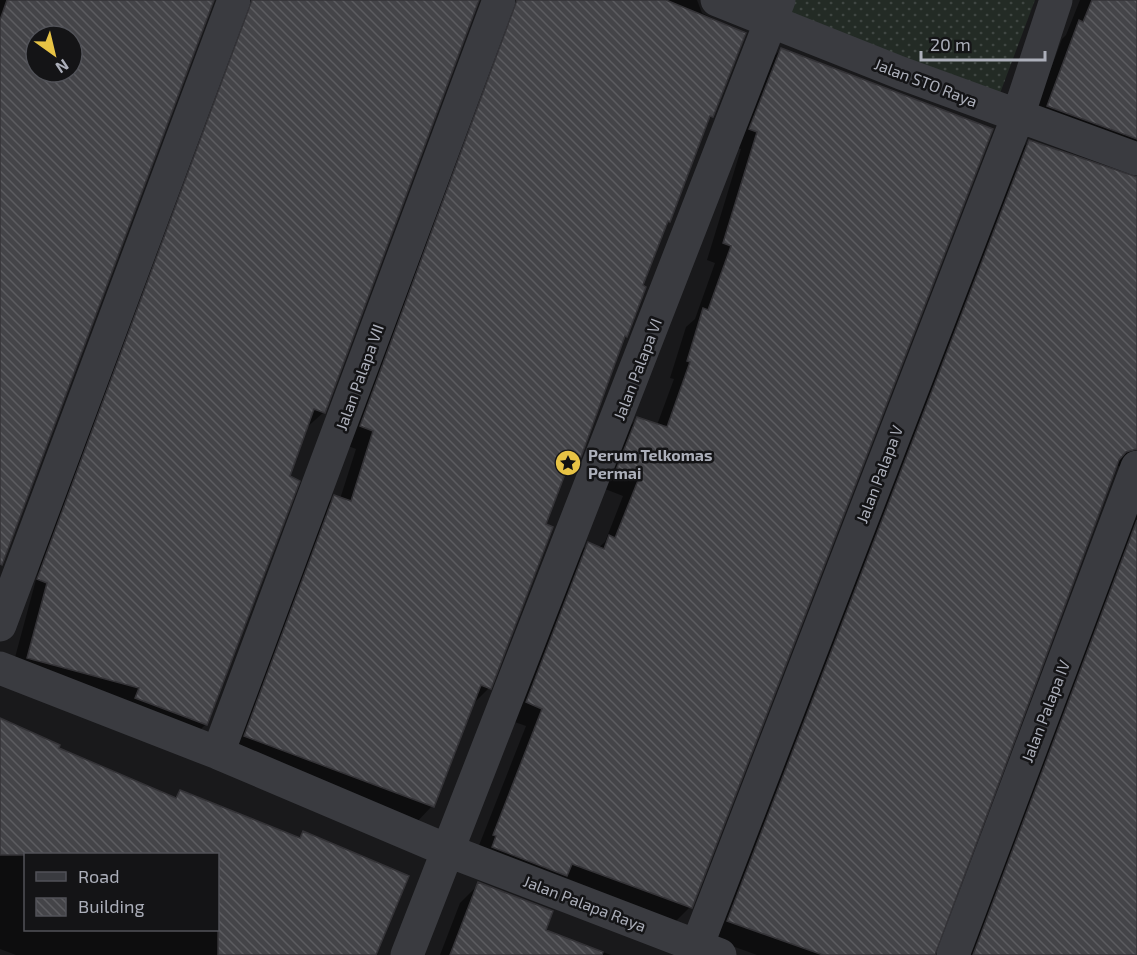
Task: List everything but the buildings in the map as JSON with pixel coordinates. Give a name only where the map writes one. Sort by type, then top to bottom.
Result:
[{"type":"street","points":[[0,625],[234,0]]},
{"type":"street","name":"Jalan Palapa VII","points":[[218,753],[499,0]]},
{"type":"street","name":"Jalan STO Raya","points":[[717,0],[776,10],[901,73],[1137,159]]},
{"type":"street","name":"Jalan Palapa V","points":[[708,950],[1018,116],[1056,0]]},
{"type":"street","name":"Jalan Palapa VI","points":[[407,955],[776,10]]},
{"type":"street","name":"Jalan Palapa IV","points":[[953,955],[1137,467]]},
{"type":"street","name":"Jalan Palapa Raya","points":[[0,668],[218,753],[449,851],[708,950]]},
{"type":"shaded area","points":[[793,0],[1035,0],[999,96],[786,17]]},
{"type":"place","name":"Perum Telkomas Permai","points":[[568,463]]}]
